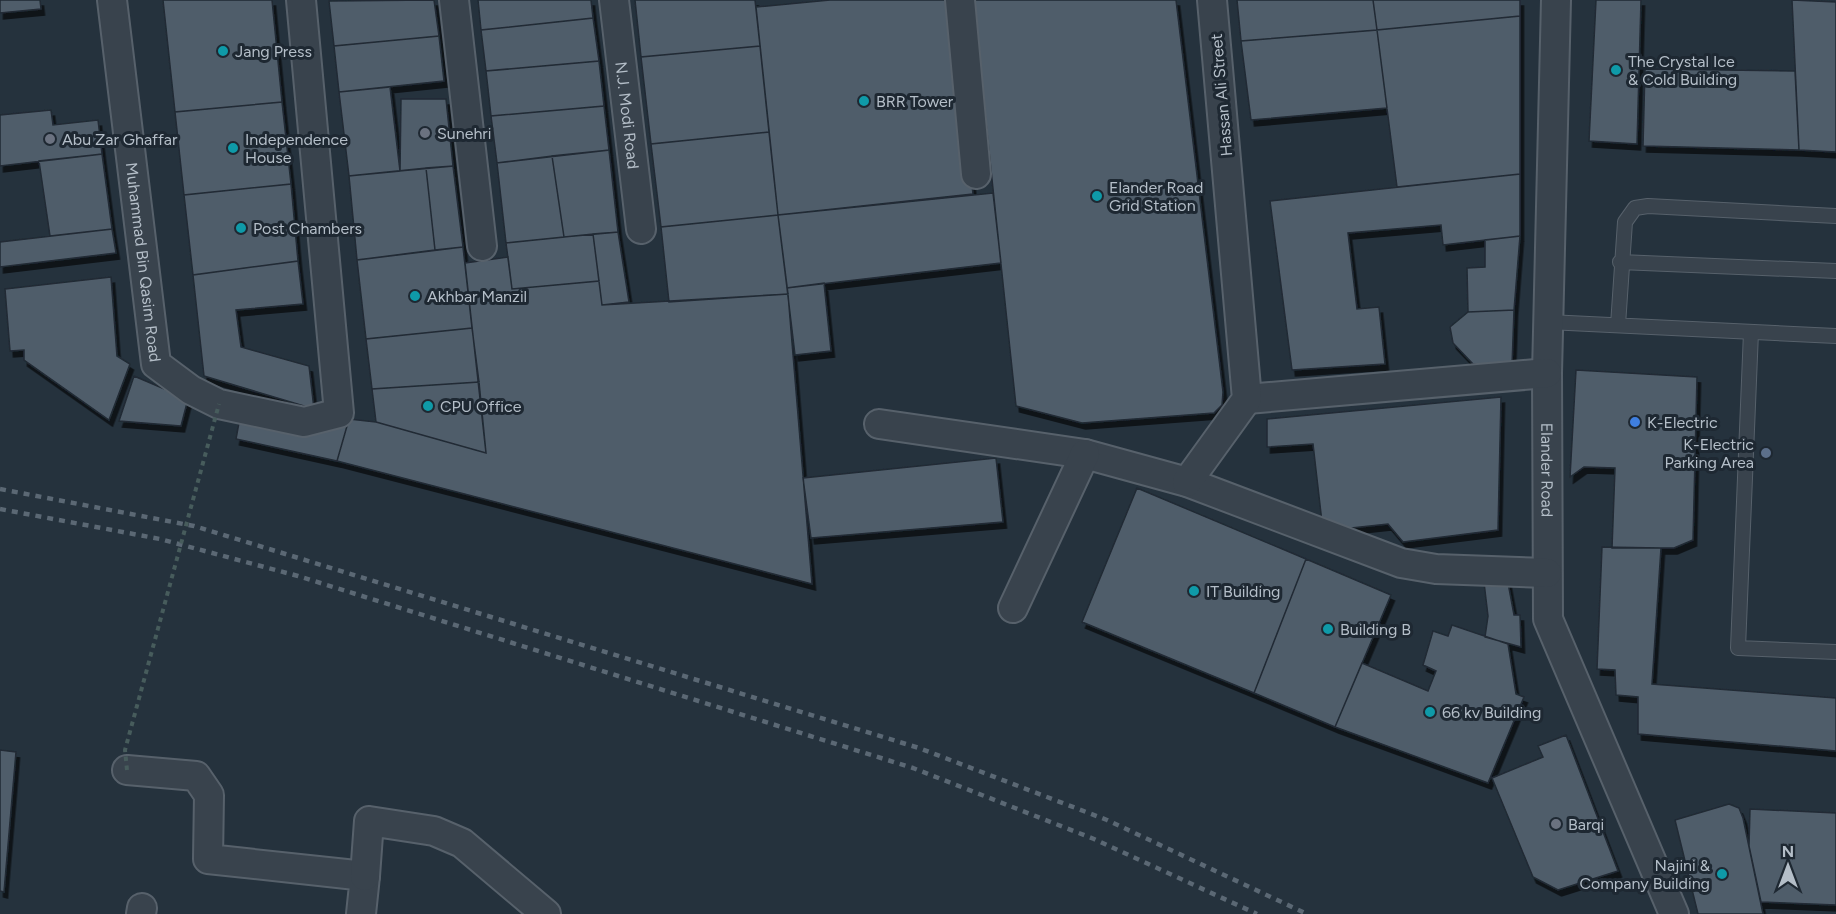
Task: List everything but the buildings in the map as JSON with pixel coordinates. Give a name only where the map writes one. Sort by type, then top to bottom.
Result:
[{"type":"street","name":"Muhammad Bin Qasim Road","points":[[112,0],[156,364],[191,390],[219,404],[304,422],[339,413],[301,0]]},
{"type":"street","points":[[454,0],[483,246]]},
{"type":"street","name":"N.J. Modi Road","points":[[614,0],[641,230]]},
{"type":"street","points":[[960,0],[976,174]]},
{"type":"street","name":"Hassan Ali Street","points":[[1212,0],[1247,399]]},
{"type":"street","name":"Elander Road","points":[[1556,0],[1547,374],[1548,619],[1674,914]]},
{"type":"street","points":[[1187,482],[1247,399],[1547,374]]},
{"type":"street","points":[[879,424],[1085,454],[1187,482],[1401,563],[1436,569],[1547,573]]},
{"type":"street","points":[[1012,608],[1085,454]]},
{"type":"street","points":[[127,770],[196,776],[209,795],[208,860],[365,876]]},
{"type":"street","points":[[361,914],[369,821],[434,831],[462,843],[546,914]]},
{"type":"lane","points":[[1618,325],[1620,262],[1625,222],[1635,208],[1648,206],[1836,216]]},
{"type":"lane","points":[[1620,262],[1836,271]]},
{"type":"lane","points":[[1548,322],[1836,336]]},
{"type":"lane","points":[[1751,332],[1738,648],[1836,652]]},
{"type":"path","points":[[127,770],[125,750],[219,404]]},
{"type":"railway","points":[[0,489],[194,526],[919,748],[1107,820],[1307,914]]},
{"type":"railway","points":[[0,509],[160,539],[298,576],[913,768],[1094,839],[1257,914]]},
{"type":"place","name":"Jang Press","points":[[223,51]]},
{"type":"place","name":"The Crystal Ice & Cold Building","points":[[1616,70]]},
{"type":"place","name":"BRR Tower","points":[[864,101]]},
{"type":"place","name":"Sunehri","points":[[425,133]]},
{"type":"place","name":"Abu Zar Ghaffar","points":[[50,139]]},
{"type":"place","name":"Independence House","points":[[233,148]]},
{"type":"place","name":"Elander Road Grid Station","points":[[1097,196]]},
{"type":"place","name":"Post Chambers","points":[[241,228]]},
{"type":"place","name":"Akhbar Manzil","points":[[415,296]]},
{"type":"place","name":"CPU Office","points":[[428,406]]},
{"type":"place","name":"K-Electric","points":[[1635,422]]},
{"type":"place","name":"K-Electric Parking Area","points":[[1766,453]]},
{"type":"place","name":"IT Building","points":[[1194,591]]},
{"type":"place","name":"Building B","points":[[1328,629]]},
{"type":"place","name":"66 kv Building","points":[[1430,712]]},
{"type":"place","name":"Barqi","points":[[1556,824]]},
{"type":"place","name":"Najini & Company Building","points":[[1722,874]]}]
